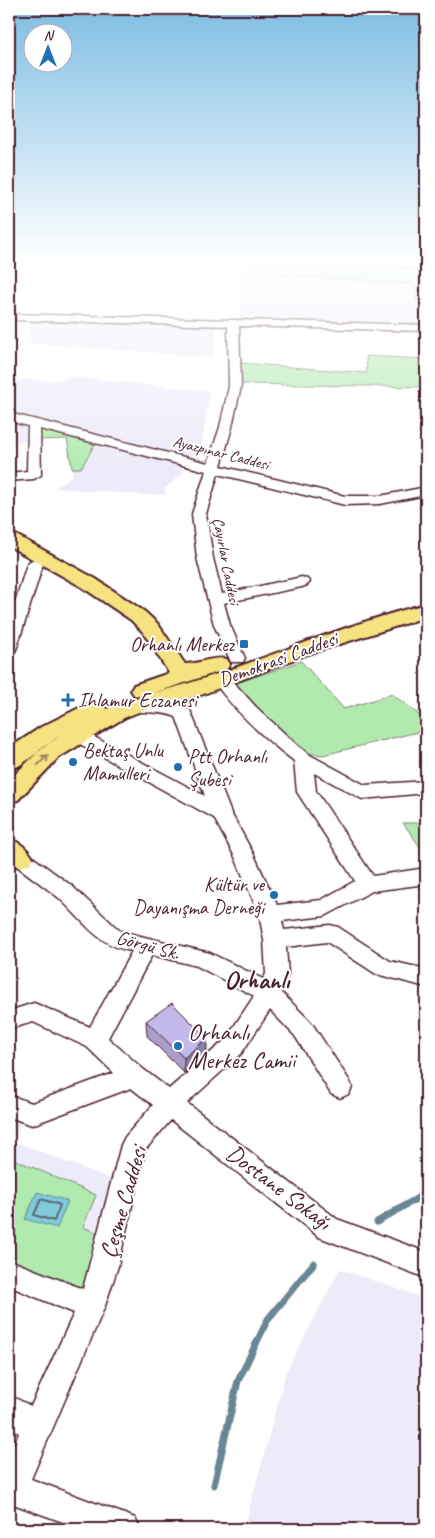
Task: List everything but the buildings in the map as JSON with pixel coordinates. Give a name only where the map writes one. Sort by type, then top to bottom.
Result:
[{"type":"main road","points":[[9,539],[89,583],[138,616],[151,628],[169,670]]},
{"type":"main road","points":[[9,550],[84,591],[134,624],[152,655],[157,669],[156,675],[133,699]]},
{"type":"main road","name":"Demokrasi Caddesi","points":[[9,762],[43,734],[133,699],[194,681],[225,667],[339,625],[426,601]]},
{"type":"main road","name":"Demokrasi Caddesi","points":[[225,667],[309,647],[426,610]]},
{"type":"main road","name":"Demokrasi Caddesi","points":[[9,794],[50,753],[78,734],[116,713],[169,670],[194,681]]},
{"type":"main road","points":[[184,714],[185,700],[194,681]]},
{"type":"street","name":"Çayırlar Caddesi","points":[[233,332],[235,386],[226,428],[199,514],[205,558],[222,625],[225,667],[240,703],[280,742],[303,759],[362,792],[426,787]]},
{"type":"street","name":"Ayazpınar Caddesi","points":[[9,417],[345,501],[381,501],[426,491]]},
{"type":"street","points":[[9,477],[34,475],[34,423]]},
{"type":"street","points":[[9,647],[35,564]]},
{"type":"street","points":[[216,600],[302,582]]},
{"type":"street","points":[[133,699],[174,709],[184,714]]},
{"type":"street","name":"Çeşme Caddesi","points":[[10,1490],[91,1306],[104,1266],[134,1145],[170,1103],[233,1047],[268,993],[277,974],[275,940],[270,914],[244,855],[221,813],[184,714]]},
{"type":"street","points":[[78,734],[221,813]]},
{"type":"street","points":[[303,759],[307,792],[368,884]]},
{"type":"street","points":[[190,797],[207,794],[211,790],[211,784]]},
{"type":"street","name":"Görgü Sk.","points":[[12,853],[65,892],[112,937],[120,941],[146,945],[202,959],[236,974],[268,993]]},
{"type":"street","points":[[270,914],[325,908],[368,884],[426,876]]},
{"type":"street","points":[[325,908],[330,932]]},
{"type":"street","points":[[275,940],[330,932],[384,968],[426,978]]},
{"type":"street","points":[[95,1040],[146,945]]},
{"type":"street","points":[[268,993],[303,1029],[340,1087]]},
{"type":"street","name":"Dostane Sokağı","points":[[9,1020],[34,1012],[95,1040],[134,1076],[328,1228],[426,1266]]},
{"type":"street","points":[[9,1106],[32,1114],[134,1076]]},
{"type":"street","points":[[9,1273],[91,1306]]},
{"type":"street","points":[[9,1410],[38,1427]]},
{"type":"street","points":[[10,1490],[124,1529]]},
{"type":"shaded area","points":[[28,332],[216,332],[213,357],[28,343]]},
{"type":"shaded area","points":[[71,377],[210,391],[199,459],[9,411],[9,379],[54,381]]},
{"type":"shaded area","points":[[9,422],[29,427],[29,441],[9,442]]},
{"type":"shaded area","points":[[95,444],[179,466],[184,472],[164,489],[166,494],[146,495],[55,488],[73,475],[72,468],[81,468]]},
{"type":"shaded area","points":[[9,1119],[22,1122],[13,1141],[113,1180],[80,1297],[9,1272]]},
{"type":"shaded area","points":[[340,1269],[426,1299],[426,1529],[244,1529],[286,1372]]},
{"type":"green space","points":[[366,356],[426,359],[426,387],[241,384],[240,363],[367,373]]},
{"type":"green space","points":[[40,429],[95,444],[81,468],[72,468],[67,439],[40,440]]},
{"type":"green space","points":[[301,661],[344,709],[392,694],[426,720],[426,730],[323,755],[305,753],[237,690],[237,683]]},
{"type":"green space","points":[[403,823],[426,823],[426,855]]},
{"type":"green space","points":[[9,1157],[96,1195],[83,1227],[98,1233],[80,1297],[42,1278],[9,1265]]},
{"type":"water","points":[[37,1192],[68,1201],[57,1228],[25,1219]]},
{"type":"waterway","points":[[377,1222],[426,1193]]},
{"type":"waterway","points":[[214,1485],[238,1381],[268,1319],[314,1263]]},
{"type":"place","name":"Orhanlı Merkez","points":[[244,644]]},
{"type":"place","name":"Ihlamur Eczanesi","points":[[68,700]]},
{"type":"place","name":"Bektaş Unlu Mamulleri","points":[[73,762]]},
{"type":"place","name":"Ptt Orhanlı Şubesi","points":[[178,767]]},
{"type":"place","name":"Kültür ve Dayanışma Derneği","points":[[274,895]]},
{"type":"place","name":"Orhanlı Merkez Camii","points":[[178,1046]]},
{"type":"district","name":"Orhanlı","points":[[257,980]]}]
